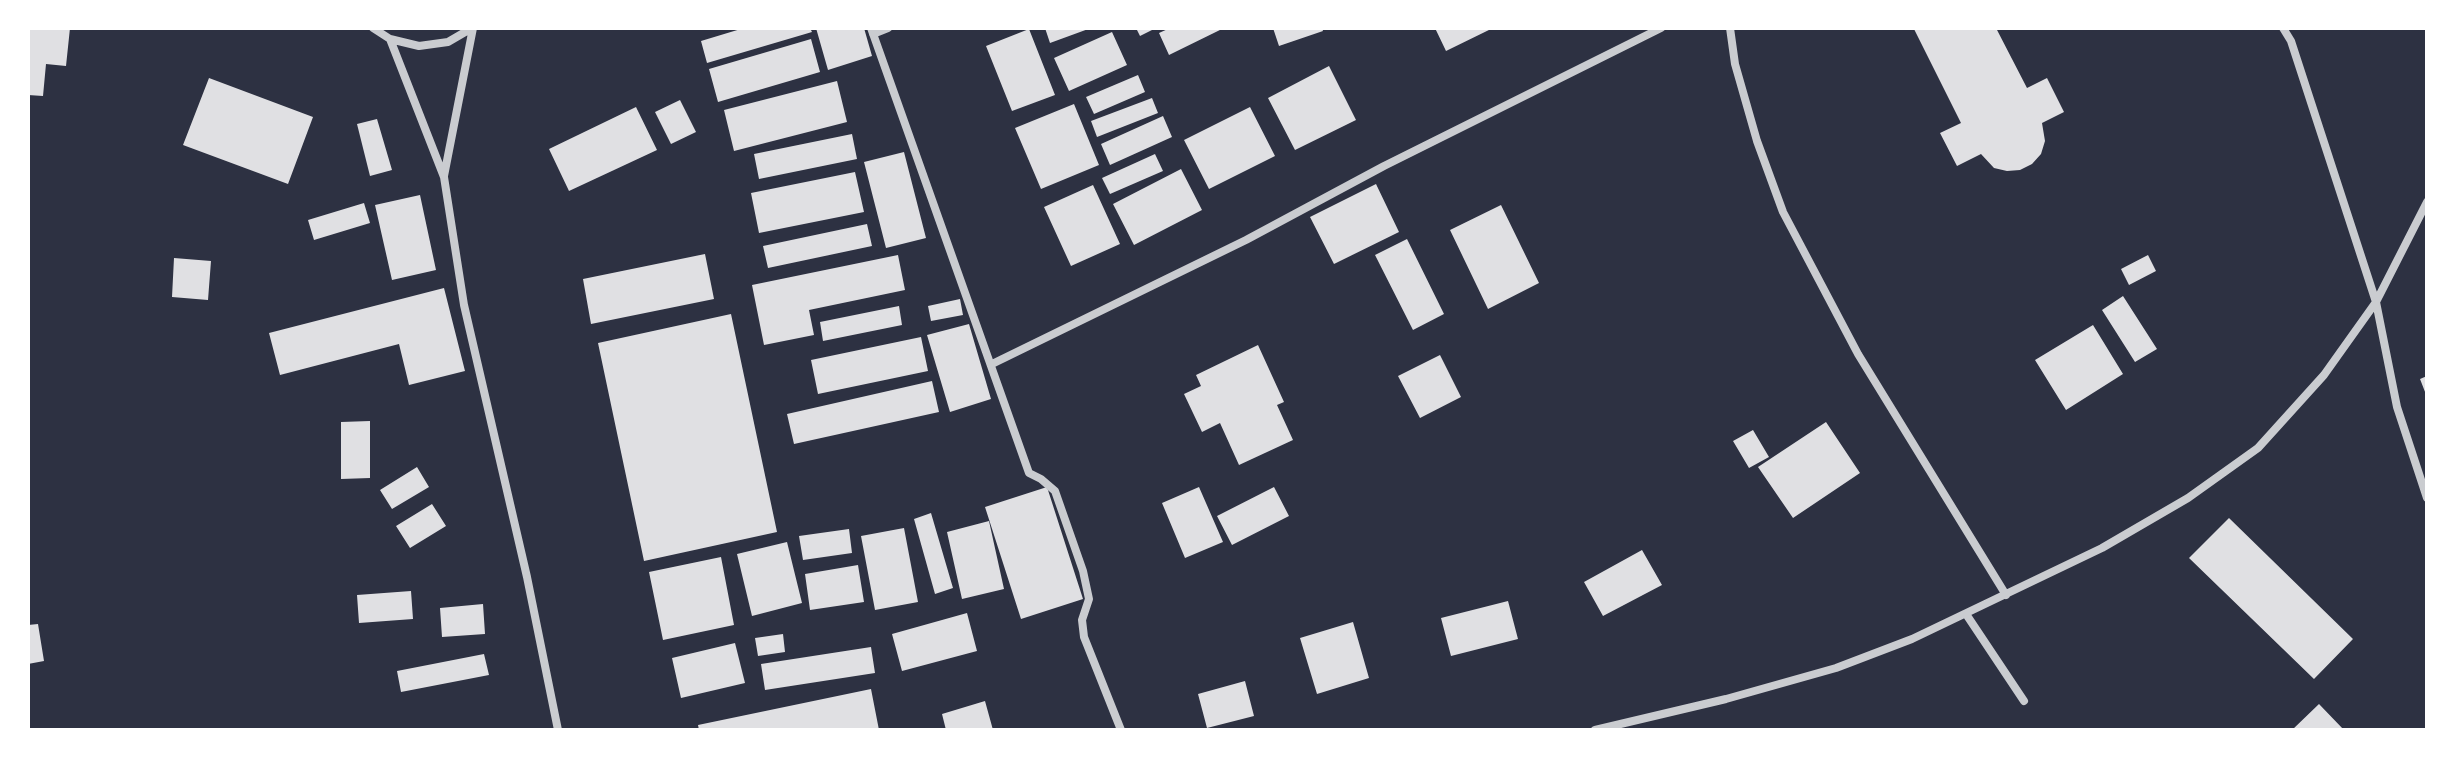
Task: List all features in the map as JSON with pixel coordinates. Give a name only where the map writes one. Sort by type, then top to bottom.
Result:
[{"type":"street","points":[[373,28],[390,39],[419,46],[448,42],[472,28]]},
{"type":"street","points":[[444,177],[472,28]]},
{"type":"street","points":[[888,28],[872,31],[1029,473],[1055,491],[1072,538],[1089,599],[1082,620],[1084,637],[1121,730]]},
{"type":"street","points":[[992,364],[1246,240],[1384,166],[1661,28]]},
{"type":"street","points":[[1730,28],[1735,64],[1783,212],[1858,354],[2006,595]]},
{"type":"street","points":[[2283,28],[2291,41],[2376,302],[2397,407],[2427,498]]},
{"type":"street","points":[[390,39],[444,177],[464,305],[527,577],[558,730]]},
{"type":"street","points":[[1595,730],[1726,699],[1836,668],[1912,639],[2102,548],[2188,498],[2258,448],[2324,375],[2376,302],[2427,202]]},
{"type":"street","points":[[1966,614],[2024,701]]},
{"type":"building","points":[[28,28],[70,28],[66,66],[46,64],[43,96],[28,95]]},
{"type":"building","points":[[744,28],[810,28],[812,32],[707,63],[701,41]]},
{"type":"building","points":[[816,28],[864,28],[872,56],[828,70]]},
{"type":"building","points":[[1045,28],[1091,28],[1050,43]]},
{"type":"building","points":[[1136,28],[1156,28],[1140,36]]},
{"type":"building","points":[[1170,28],[1224,28],[1169,55],[1159,33]]},
{"type":"building","points":[[1273,28],[1322,28],[1323,31],[1279,46]]},
{"type":"building","points":[[1435,28],[1493,28],[1446,51]]},
{"type":"building","points":[[1996,28],[2027,88],[2047,78],[2064,112],[2042,123],[2045,141],[2041,154],[2032,164],[2020,170],[1994,168],[1981,154],[1957,166],[1940,133],[1961,123],[1914,29]]},
{"type":"building","points":[[1029,29],[1055,95],[1012,111],[986,46]]},
{"type":"building","points":[[1112,32],[1127,65],[1069,91],[1054,58]]},
{"type":"building","points":[[811,39],[820,72],[718,102],[709,69]]},
{"type":"building","points":[[1329,66],[1356,120],[1295,150],[1268,98]]},
{"type":"building","points":[[1138,75],[1145,92],[1094,114],[1086,97]]},
{"type":"building","points":[[209,78],[313,117],[288,184],[183,145]]},
{"type":"building","points":[[837,81],[847,122],[734,151],[724,110]]},
{"type":"building","points":[[1152,98],[1158,113],[1097,137],[1091,121]]},
{"type":"building","points":[[680,100],[696,132],[671,144],[655,112]]},
{"type":"building","points":[[1074,104],[1099,165],[1041,189],[1015,128]]},
{"type":"building","points":[[636,107],[657,150],[569,191],[549,149]]},
{"type":"building","points":[[1250,107],[1275,156],[1209,189],[1184,140]]},
{"type":"building","points":[[1163,116],[1172,137],[1110,165],[1101,144]]},
{"type":"building","points":[[377,119],[392,170],[370,176],[357,124]]},
{"type":"building","points":[[852,134],[857,159],[759,179],[754,154]]},
{"type":"building","points":[[904,152],[926,238],[886,248],[864,162]]},
{"type":"building","points":[[1155,154],[1163,171],[1110,194],[1102,178]]},
{"type":"building","points":[[1181,169],[1202,210],[1134,245],[1113,204]]},
{"type":"building","points":[[855,172],[864,212],[759,233],[751,193]]},
{"type":"building","points":[[1376,184],[1399,232],[1334,264],[1310,217]]},
{"type":"building","points":[[1093,185],[1120,244],[1071,266],[1044,207]]},
{"type":"building","points":[[420,195],[436,270],[392,280],[375,205]]},
{"type":"building","points":[[364,203],[370,223],[314,240],[308,220]]},
{"type":"building","points":[[1501,205],[1539,283],[1488,309],[1450,230]]},
{"type":"building","points":[[867,224],[872,246],[768,268],[763,246]]},
{"type":"building","points":[[1407,239],[1444,314],[1413,330],[1375,255]]},
{"type":"building","points":[[705,254],[714,299],[591,324],[583,279]]},
{"type":"building","points":[[898,255],[905,290],[809,310],[814,335],[764,345],[752,285]]},
{"type":"building","points":[[2148,255],[2156,271],[2129,285],[2121,269]]},
{"type":"building","points":[[174,258],[211,261],[208,300],[172,297]]},
{"type":"building","points":[[444,288],[465,371],[409,385],[399,344],[280,375],[269,333]]},
{"type":"building","points":[[2123,296],[2157,349],[2135,362],[2102,310]]},
{"type":"building","points":[[960,299],[963,315],[931,321],[928,306]]},
{"type":"building","points":[[899,306],[902,325],[823,341],[820,322]]},
{"type":"building","points":[[731,314],[777,532],[644,561],[598,343]]},
{"type":"building","points":[[969,324],[991,399],[950,412],[927,335]]},
{"type":"building","points":[[2093,325],[2123,374],[2066,410],[2035,360]]},
{"type":"building","points":[[921,337],[928,371],[818,394],[811,360]]},
{"type":"building","points":[[1258,345],[1284,402],[1277,405],[1293,440],[1239,465],[1220,423],[1202,432],[1184,394],[1201,386],[1196,375]]},
{"type":"building","points":[[1440,355],[1461,397],[1420,418],[1398,376]]},
{"type":"building","points":[[2427,376],[2427,397],[2420,379]]},
{"type":"building","points":[[932,381],[939,412],[794,444],[787,414]]},
{"type":"building","points":[[370,421],[370,478],[341,479],[341,422]]},
{"type":"building","points":[[1826,422],[1860,473],[1793,518],[1758,467]]},
{"type":"building","points":[[1753,430],[1769,457],[1749,468],[1733,441]]},
{"type":"building","points":[[417,467],[429,487],[392,509],[380,490]]},
{"type":"building","points":[[1047,487],[1083,599],[1021,619],[985,507]]},
{"type":"building","points":[[1199,487],[1223,542],[1185,558],[1162,503]]},
{"type":"building","points":[[1274,487],[1289,516],[1232,545],[1217,516]]},
{"type":"building","points":[[432,504],[446,526],[410,548],[396,526]]},
{"type":"building","points":[[931,513],[953,588],[935,594],[914,519]]},
{"type":"building","points":[[2229,518],[2353,639],[2314,679],[2189,558]]},
{"type":"building","points":[[989,521],[1004,589],[962,599],[947,532]]},
{"type":"building","points":[[904,528],[918,602],[875,610],[861,536]]},
{"type":"building","points":[[849,529],[852,553],[803,560],[799,536]]},
{"type":"building","points":[[787,542],[802,603],[752,616],[737,554]]},
{"type":"building","points":[[1642,550],[1662,585],[1603,616],[1584,582]]},
{"type":"building","points":[[721,557],[734,625],[663,640],[649,572]]},
{"type":"building","points":[[858,565],[864,602],[810,610],[805,574]]},
{"type":"building","points":[[411,591],[413,619],[359,623],[357,595]]},
{"type":"building","points":[[1508,601],[1518,639],[1451,656],[1441,618]]},
{"type":"building","points":[[483,604],[485,634],[442,637],[440,608]]},
{"type":"building","points":[[967,613],[977,651],[902,671],[892,634]]},
{"type":"building","points":[[1353,622],[1369,678],[1317,694],[1300,638]]},
{"type":"building","points":[[38,624],[44,661],[28,664],[28,625]]},
{"type":"building","points":[[783,634],[785,652],[758,656],[755,638]]},
{"type":"building","points":[[735,643],[745,683],[681,698],[672,658]]},
{"type":"building","points":[[871,647],[875,673],[765,690],[761,664]]},
{"type":"building","points":[[484,654],[489,675],[401,692],[397,671]]},
{"type":"building","points":[[1245,681],[1254,716],[1207,728],[1198,694]]},
{"type":"building","points":[[871,689],[879,730],[699,730],[698,725]]},
{"type":"building","points":[[985,701],[993,730],[946,730],[942,714]]},
{"type":"building","points":[[2319,704],[2344,730],[2292,730]]}]
